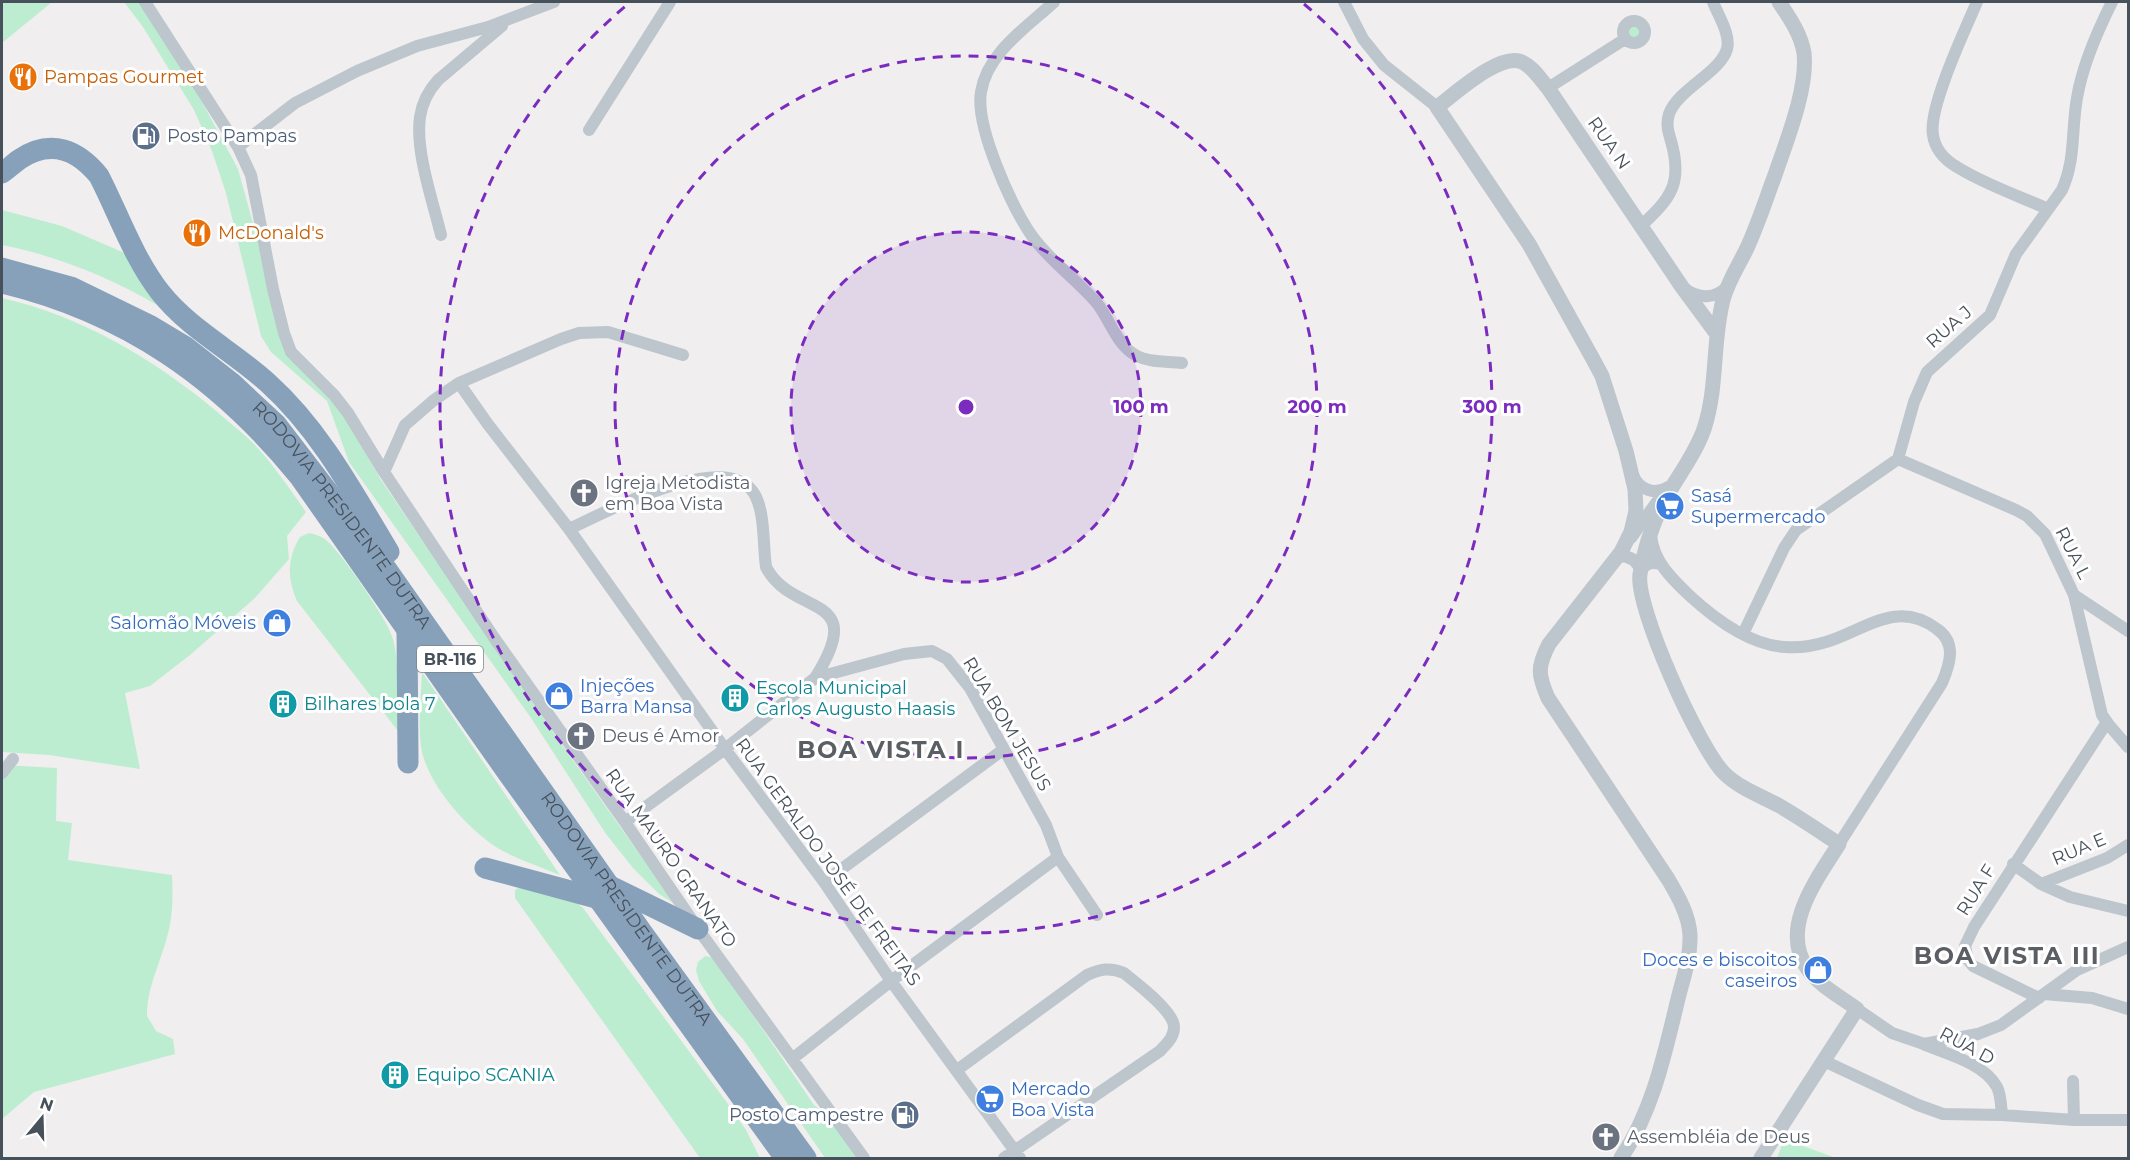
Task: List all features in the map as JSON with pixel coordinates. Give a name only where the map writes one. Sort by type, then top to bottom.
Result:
[{"type":"highway","points":[[2,173],[22,158],[38,150],[52,148],[77,155],[88,163],[99,176],[147,274],[162,295],[196,328],[268,383],[311,428],[341,472],[484,709]]},
{"type":"highway","name":"RODOVIA PRESIDENTE DUTRA","points":[[2,268],[71,287],[125,312],[186,346],[253,402],[288,438],[382,563],[484,709],[604,892],[785,1158]]},
{"type":"highway","name":"RODOVIA PRESIDENTE DUTRA","points":[[2,283],[73,306],[119,327],[192,370],[258,428],[299,477],[509,775],[604,892],[806,1158]]},
{"type":"highway","points":[[407,629],[408,763]]},
{"type":"highway","points":[[486,868],[604,892],[698,929]]},
{"type":"highway","points":[[746,1103],[765,1158]]},
{"type":"street","name":"RUA MAURO GRANATO","points":[[145,2],[238,147],[250,175],[273,289],[288,346],[293,355],[334,395],[362,434],[384,472],[495,639],[698,929],[864,1158]]},
{"type":"street","points":[[238,147],[295,103],[357,71],[417,46],[510,20],[554,2]]},
{"type":"street","points":[[589,130],[670,2]]},
{"type":"street","points":[[1054,2],[1000,52],[986,74],[980,94],[980,106],[989,143],[1011,200],[1033,237],[1097,303],[1119,340],[1136,356],[1182,363]]},
{"type":"street","points":[[1344,2],[1363,39],[1384,65],[1437,106],[1529,244],[1602,376],[1654,552],[1662,566],[1683,590],[1701,606],[1743,634],[1775,646],[1812,646],[1880,619],[1901,616],[1923,621],[1940,631],[1946,638],[1951,655],[1942,683],[1839,844],[1803,906],[1797,939],[1800,955],[1807,969],[1857,1009],[1761,1158]]},
{"type":"street","points":[[1642,225],[1664,205],[1674,182],[1675,168],[1667,127],[1670,111],[1727,51],[1728,40],[1713,2]]},
{"type":"street","points":[[1641,568],[1647,532],[1698,443],[1708,416],[1714,377],[1716,333],[1727,287],[1756,228],[1790,130],[1801,87],[1804,67],[1802,44],[1779,2]]},
{"type":"street","points":[[1977,2],[1936,107],[1932,127],[1934,141],[1943,156],[1956,167],[2048,209]]},
{"type":"street","name":"RUA J","points":[[1898,459],[1914,402],[1927,372],[1990,315],[2016,254],[2062,190],[2070,168],[2074,117],[2080,83],[2112,2]]},
{"type":"street","points":[[441,235],[419,141],[422,107],[431,88],[446,72],[510,20]]},
{"type":"street","points":[[1548,88],[1625,39]]},
{"type":"street","name":"RUA N","points":[[1437,106],[1493,66],[1511,59],[1526,64],[1548,88],[1682,287],[1716,333]]},
{"type":"street","points":[[1682,287],[1696,295],[1707,297],[1718,294],[1727,287]]},
{"type":"street","points":[[384,472],[405,425],[434,400],[459,383],[561,339],[579,333],[608,332],[683,355]]},
{"type":"street","name":"RUA GERALDO JOSÉ DE FREITAS","points":[[459,383],[487,423],[569,528],[724,749],[824,882],[891,981],[957,1070],[1013,1156]]},
{"type":"street","points":[[1743,634],[1784,548],[1796,530],[1898,459]]},
{"type":"street","name":"RUA L","points":[[1898,459],[2000,502],[2027,516],[2045,534],[2074,595],[2104,718]]},
{"type":"street","points":[[1633,479],[1649,490],[1662,491],[1682,472]]},
{"type":"street","points":[[569,528],[646,495],[693,479],[730,477],[748,486],[756,495],[759,506],[766,567],[770,574],[781,585],[820,607],[831,618],[835,628],[835,637],[815,678]]},
{"type":"street","points":[[1622,551],[1636,511],[1633,479]]},
{"type":"street","points":[[1668,486],[1647,532],[1641,568],[1641,594],[1664,658],[1693,723],[1714,762],[1739,785],[1779,806],[1839,844]]},
{"type":"street","points":[[1621,1158],[1643,1120],[1660,1070],[1689,954],[1688,924],[1680,899],[1668,879],[1548,698],[1539,671],[1549,644],[1622,551],[1647,532]]},
{"type":"street","points":[[1622,551],[1641,568]]},
{"type":"street","points":[[1641,568],[1651,563],[1662,566]]},
{"type":"street","points":[[2074,595],[2128,631]]},
{"type":"street","name":"RUA BOM JESUS","points":[[625,822],[815,678],[903,654],[922,651],[940,654],[947,659],[970,688],[1046,825],[1058,857],[1097,915]]},
{"type":"street","points":[[2013,864],[2104,718],[2128,747]]},
{"type":"street","points":[[824,882],[1004,749]]},
{"type":"street","points":[[2,773],[13,759]]},
{"type":"street","name":"RUA E","points":[[2013,864],[2041,884],[2107,858],[2128,845]]},
{"type":"street","points":[[792,1059],[891,981],[1058,857]]},
{"type":"street","name":"RUA F","points":[[2013,864],[1967,939],[1965,953],[1973,966],[1983,972],[2041,996]]},
{"type":"street","points":[[2041,884],[2070,897],[2128,910]]},
{"type":"street","points":[[1924,1044],[1990,1030],[2077,970],[2128,947]]},
{"type":"street","points":[[957,1070],[1087,975],[1106,969],[1124,973],[1166,1011],[1174,1022],[1172,1038],[1160,1051],[1013,1156]]},
{"type":"street","points":[[2041,996],[2092,998],[2128,1009]]},
{"type":"street","name":"RUA D","points":[[1857,1009],[1892,1033],[1924,1044],[1977,1068],[1988,1076],[1998,1090],[2002,1114]]},
{"type":"street","points":[[1824,1061],[1918,1105],[1943,1114],[2002,1114],[2074,1120],[2128,1120]]},
{"type":"street","points":[[2073,1081],[2074,1120]]},
{"type":"green space","points":[[2,2],[52,2],[2,43]]},
{"type":"green space","points":[[124,2],[139,2],[201,100],[238,169],[261,252],[282,342],[331,396],[354,428],[381,480],[562,745],[675,904],[659,894],[633,868],[606,834],[531,718],[349,462],[327,401],[271,352],[261,336],[226,193],[212,151],[194,110],[143,27]]},
{"type":"green space","points":[[1634,23],[1640,26],[1643,32],[1640,38],[1634,41],[1628,38],[1625,32],[1628,26]]},
{"type":"green space","points":[[2,210],[62,226],[127,254],[157,305],[120,285],[82,269],[43,255],[2,245]]},
{"type":"green space","points":[[2,298],[60,316],[88,328],[141,356],[166,373],[215,410],[253,443],[306,512],[287,536],[289,559],[255,598],[190,655],[150,686],[125,693],[140,769],[49,755],[2,752]]},
{"type":"green space","points":[[309,533],[318,535],[333,547],[374,603],[390,630],[397,660],[398,731],[297,601],[291,585],[291,561],[300,537]]},
{"type":"green space","points":[[422,672],[560,875],[515,857],[489,842],[463,819],[440,791],[431,776],[421,746]]},
{"type":"green space","points":[[2,765],[57,768],[56,821],[72,823],[68,860],[172,875],[170,922],[151,985],[147,1016],[156,1031],[173,1039],[175,1054],[34,1092],[2,1119]]},
{"type":"green space","points":[[520,887],[576,902],[583,908],[728,1104],[746,1130],[760,1158],[700,1158],[515,898],[515,890]]},
{"type":"green space","points":[[705,956],[714,958],[814,1105],[826,1114],[858,1158],[825,1158],[743,1039],[717,1011],[699,981],[696,970],[698,962]]},
{"type":"green space","points":[[1784,1139],[1836,1158],[1777,1158]]},
{"type":"place","name":"Pampas Gourmet","points":[[23,77]]},
{"type":"place","name":"Posto Pampas","points":[[146,136]]},
{"type":"place","name":"McDonald's","points":[[197,233]]},
{"type":"place","name":"Igreja Metodista em Boa Vista","points":[[584,493]]},
{"type":"place","name":"Sasá Supermercado","points":[[1670,506]]},
{"type":"place","name":"Salomão Móveis","points":[[277,623]]},
{"type":"place","name":"Injeções Barra Mansa","points":[[559,696]]},
{"type":"place","name":"Escola Municipal Carlos Augusto Haasis","points":[[735,698]]},
{"type":"place","name":"Bilhares bola 7","points":[[283,704]]},
{"type":"place","name":"Deus é Amor","points":[[581,736]]},
{"type":"place","name":"Doces e biscoitos caseiros","points":[[1818,970]]},
{"type":"place","name":"Equipo SCANIA","points":[[395,1075]]},
{"type":"place","name":"Mercado Boa Vista","points":[[990,1099]]},
{"type":"place","name":"Posto Campestre","points":[[905,1115]]},
{"type":"place","name":"Assembléia de Deus","points":[[1606,1137]]},
{"type":"district","name":"BOA VISTA I","points":[[881,749]]},
{"type":"district","name":"BOA VISTA III","points":[[2007,955]]}]
